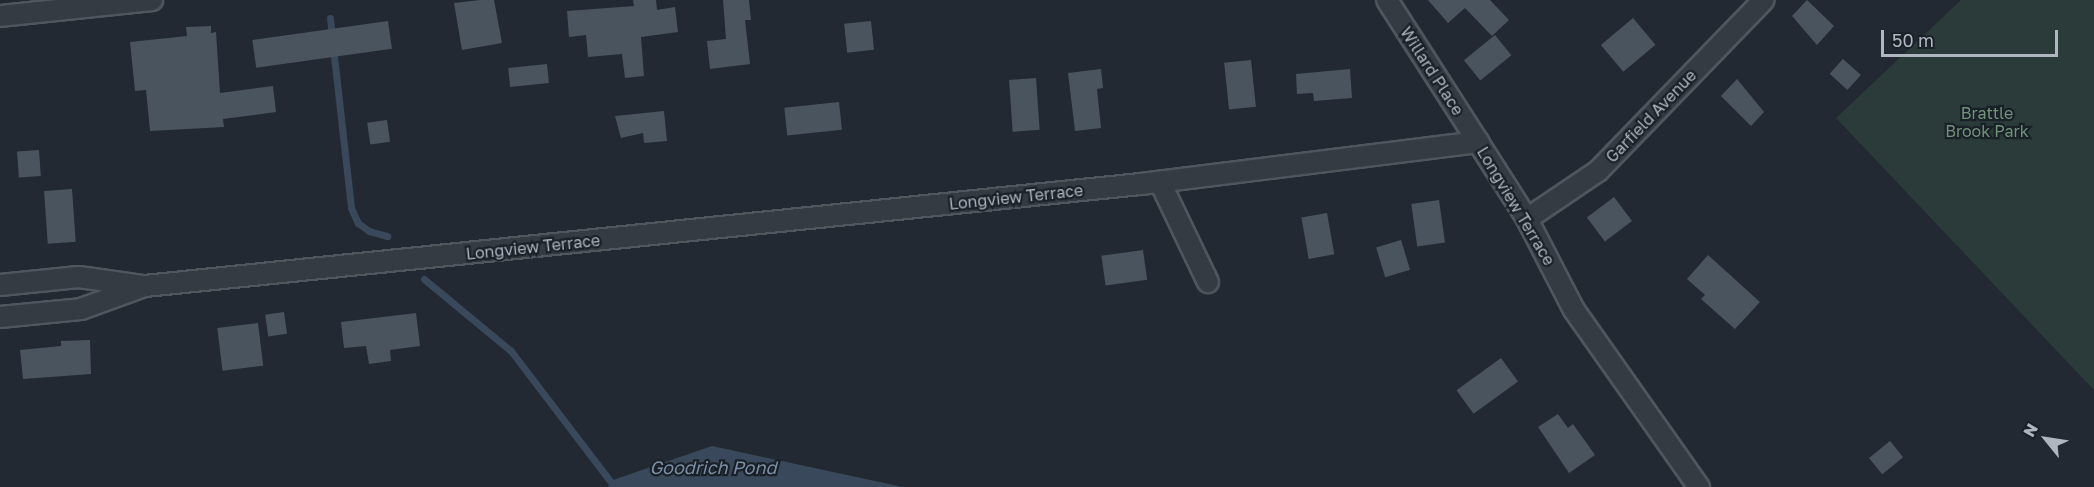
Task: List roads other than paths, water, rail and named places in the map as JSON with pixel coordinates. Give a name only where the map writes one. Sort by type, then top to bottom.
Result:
[{"type":"street","points":[[0,16],[152,0]]},
{"type":"street","name":"Willard Place","points":[[1387,0],[1478,142]]},
{"type":"street","name":"Garfield Avenue","points":[[1527,219],[1598,171],[1764,0]]},
{"type":"street","name":"Longview Terrace","points":[[0,285],[79,277],[145,286],[1160,182],[1478,142],[1527,219],[1574,310],[1699,487]]},
{"type":"street","points":[[1160,182],[1208,282]]},
{"type":"street","name":"Longview Terrace","points":[[0,317],[81,309],[145,286]]},
{"type":"water","name":"Goodrich Pond","points":[[712,446],[903,487],[608,487],[610,481]]},
{"type":"waterway","points":[[330,18],[332,36]]},
{"type":"waterway","points":[[333,47],[351,208],[358,223],[369,231],[387,236]]},
{"type":"waterway","points":[[424,279],[511,351],[610,481]]},
{"type":"park label","name":"Brattle Brook Park","points":[[1987,122]]}]
